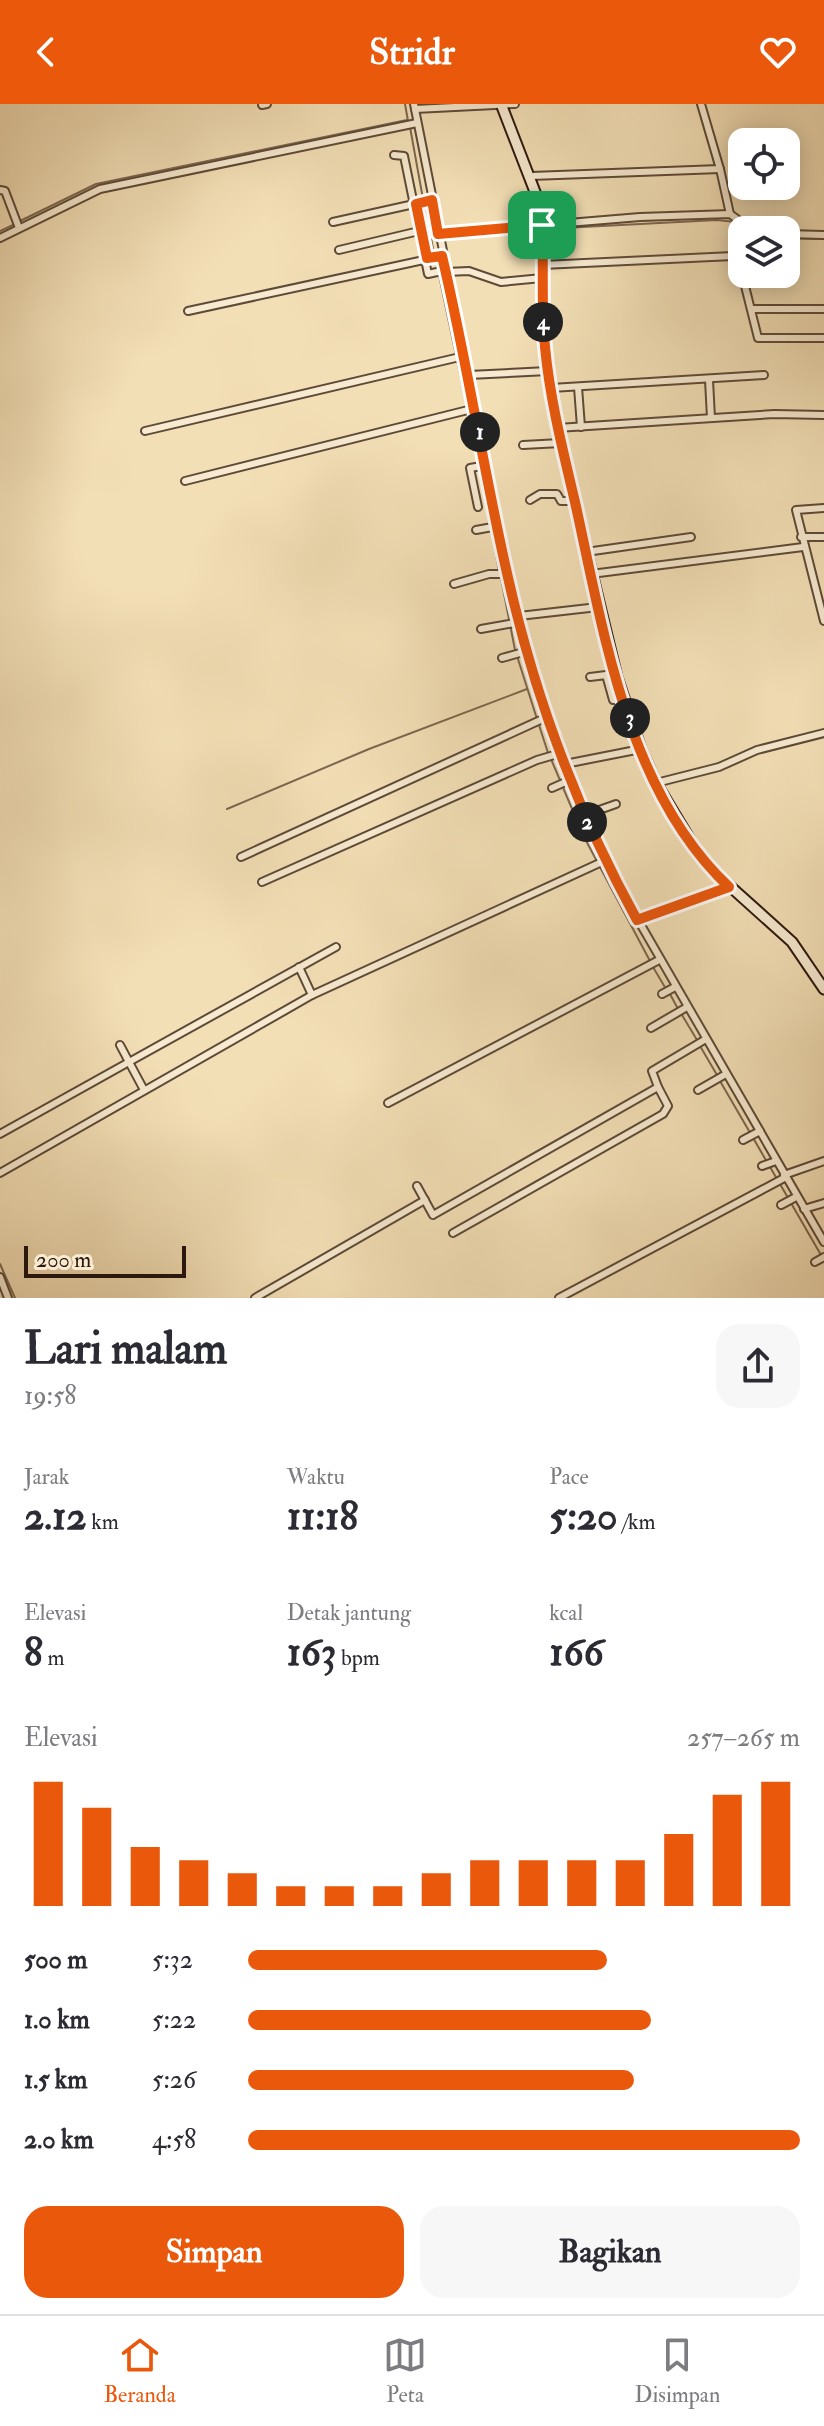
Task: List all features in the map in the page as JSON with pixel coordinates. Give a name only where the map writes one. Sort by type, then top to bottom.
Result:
[{"type":"street","points":[[501,104],[531,176],[542,228],[548,371],[557,428],[598,607],[641,749],[656,783],[698,853],[729,887],[799,949],[824,989]]},
{"type":"street","points":[[515,104],[415,107],[421,158],[462,356],[469,375],[505,575],[546,718],[603,861],[673,988],[795,1198],[824,1242]]},
{"type":"street","points":[[701,104],[730,214]]},
{"type":"street","points":[[0,238],[17,225],[100,189],[415,123]]},
{"type":"street","points":[[394,155],[403,155],[406,160],[431,274],[469,271],[501,282],[542,278]]},
{"type":"street","points":[[406,160],[421,158]]},
{"type":"street","points":[[531,176],[720,169]]},
{"type":"street","points":[[0,190],[5,191],[17,225]]},
{"type":"street","points":[[333,222],[432,200]]},
{"type":"street","points":[[339,250],[422,230],[438,233],[733,216]]},
{"type":"street","points":[[800,234],[824,235]]},
{"type":"street","points":[[188,311],[442,256]]},
{"type":"street","points":[[542,265],[728,256]]},
{"type":"street","points":[[746,288],[758,338],[824,338]]},
{"type":"street","points":[[752,309],[824,309]]},
{"type":"street","points":[[145,431],[462,356]]},
{"type":"street","points":[[469,375],[548,371]]},
{"type":"street","points":[[551,388],[764,375]]},
{"type":"street","points":[[709,380],[711,418]]},
{"type":"street","points":[[578,387],[581,427]]},
{"type":"street","points":[[185,481],[474,409]]},
{"type":"street","points":[[557,428],[711,418],[824,415]]},
{"type":"street","points":[[523,445],[561,443]]},
{"type":"street","points":[[478,507],[472,467],[485,465]]},
{"type":"street","points":[[530,500],[540,494],[557,494],[561,501],[575,501]]},
{"type":"street","points":[[824,508],[796,510],[824,621]]},
{"type":"street","points":[[480,529],[496,527]]},
{"type":"street","points":[[586,552],[691,537]]},
{"type":"street","points":[[801,537],[824,537]]},
{"type":"street","points":[[591,574],[803,547]]},
{"type":"street","points":[[454,584],[489,574],[495,577],[505,575]]},
{"type":"street","points":[[813,584],[824,583]]},
{"type":"street","points":[[481,629],[598,607]]},
{"type":"street","points":[[502,658],[526,652]]},
{"type":"street","points":[[590,677],[606,675],[613,700],[624,700]]},
{"type":"street","points":[[241,857],[546,718]]},
{"type":"street","points":[[656,783],[719,767],[757,750],[824,733]]},
{"type":"street","points":[[565,764],[641,749]]},
{"type":"street","points":[[262,882],[560,753]]},
{"type":"street","points":[[552,788],[570,780]]},
{"type":"street","points":[[585,815],[616,804]]},
{"type":"street","points":[[0,1173],[312,995],[603,861]]},
{"type":"street","points":[[637,920],[729,887]]},
{"type":"street","points":[[0,1134],[336,947]]},
{"type":"street","points":[[388,1103],[659,960]]},
{"type":"street","points":[[299,967],[312,995]]},
{"type":"street","points":[[662,994],[673,988]]},
{"type":"street","points":[[651,1028],[686,1008]]},
{"type":"street","points":[[453,1233],[663,1114],[668,1106],[651,1073],[704,1040]]},
{"type":"street","points":[[120,1045],[144,1090]]},
{"type":"street","points":[[698,1090],[725,1075]]},
{"type":"street","points":[[417,1186],[433,1215],[658,1087]]},
{"type":"street","points":[[744,1139],[759,1132]]},
{"type":"street","points":[[764,1165],[776,1161]]},
{"type":"street","points":[[559,1298],[774,1182],[824,1161]]},
{"type":"street","points":[[783,1204],[795,1198]]},
{"type":"street","points":[[255,1298],[425,1200]]},
{"type":"street","points":[[804,1209],[824,1203]]},
{"type":"street","points":[[0,1277],[8,1298]]},
{"type":"waterway","points":[[405,104],[408,121]]},
{"type":"waterway","points":[[20,221],[96,184],[407,120]]},
{"type":"waterway","points":[[410,127],[423,199]]},
{"type":"waterway","points":[[425,206],[434,254]]},
{"type":"waterway","points":[[544,229],[728,221]]},
{"type":"waterway","points":[[0,231],[15,224]]},
{"type":"waterway","points":[[445,238],[538,230]]},
{"type":"waterway","points":[[800,238],[824,239]]},
{"type":"waterway","points":[[436,261],[467,407]]},
{"type":"waterway","points":[[468,413],[490,525]]},
{"type":"waterway","points":[[492,531],[499,572]]},
{"type":"waterway","points":[[501,578],[515,650]]},
{"type":"waterway","points":[[517,656],[537,719]]},
{"type":"waterway","points":[[227,809],[369,749],[527,689]]},
{"type":"waterway","points":[[539,725],[548,753]]},
{"type":"waterway","points":[[551,759],[583,835],[650,961]]},
{"type":"waterway","points":[[653,967],[666,989]]},
{"type":"waterway","points":[[670,994],[678,1009]]},
{"type":"waterway","points":[[682,1015],[697,1040]]},
{"type":"waterway","points":[[700,1046],[717,1075]]},
{"type":"waterway","points":[[720,1081],[767,1162]]},
{"type":"waterway","points":[[770,1167],[777,1179]]},
{"type":"waterway","points":[[780,1184],[821,1255]]},
{"type":"waterway","points":[[0,1264],[15,1298]]},
{"type":"route","points":[[432,200],[438,234],[542,225],[544,344],[557,428],[617,677],[656,783],[698,853],[729,887],[637,920],[604,861],[547,717],[507,574],[476,408],[442,256],[427,258],[416,204],[432,200]]}]
